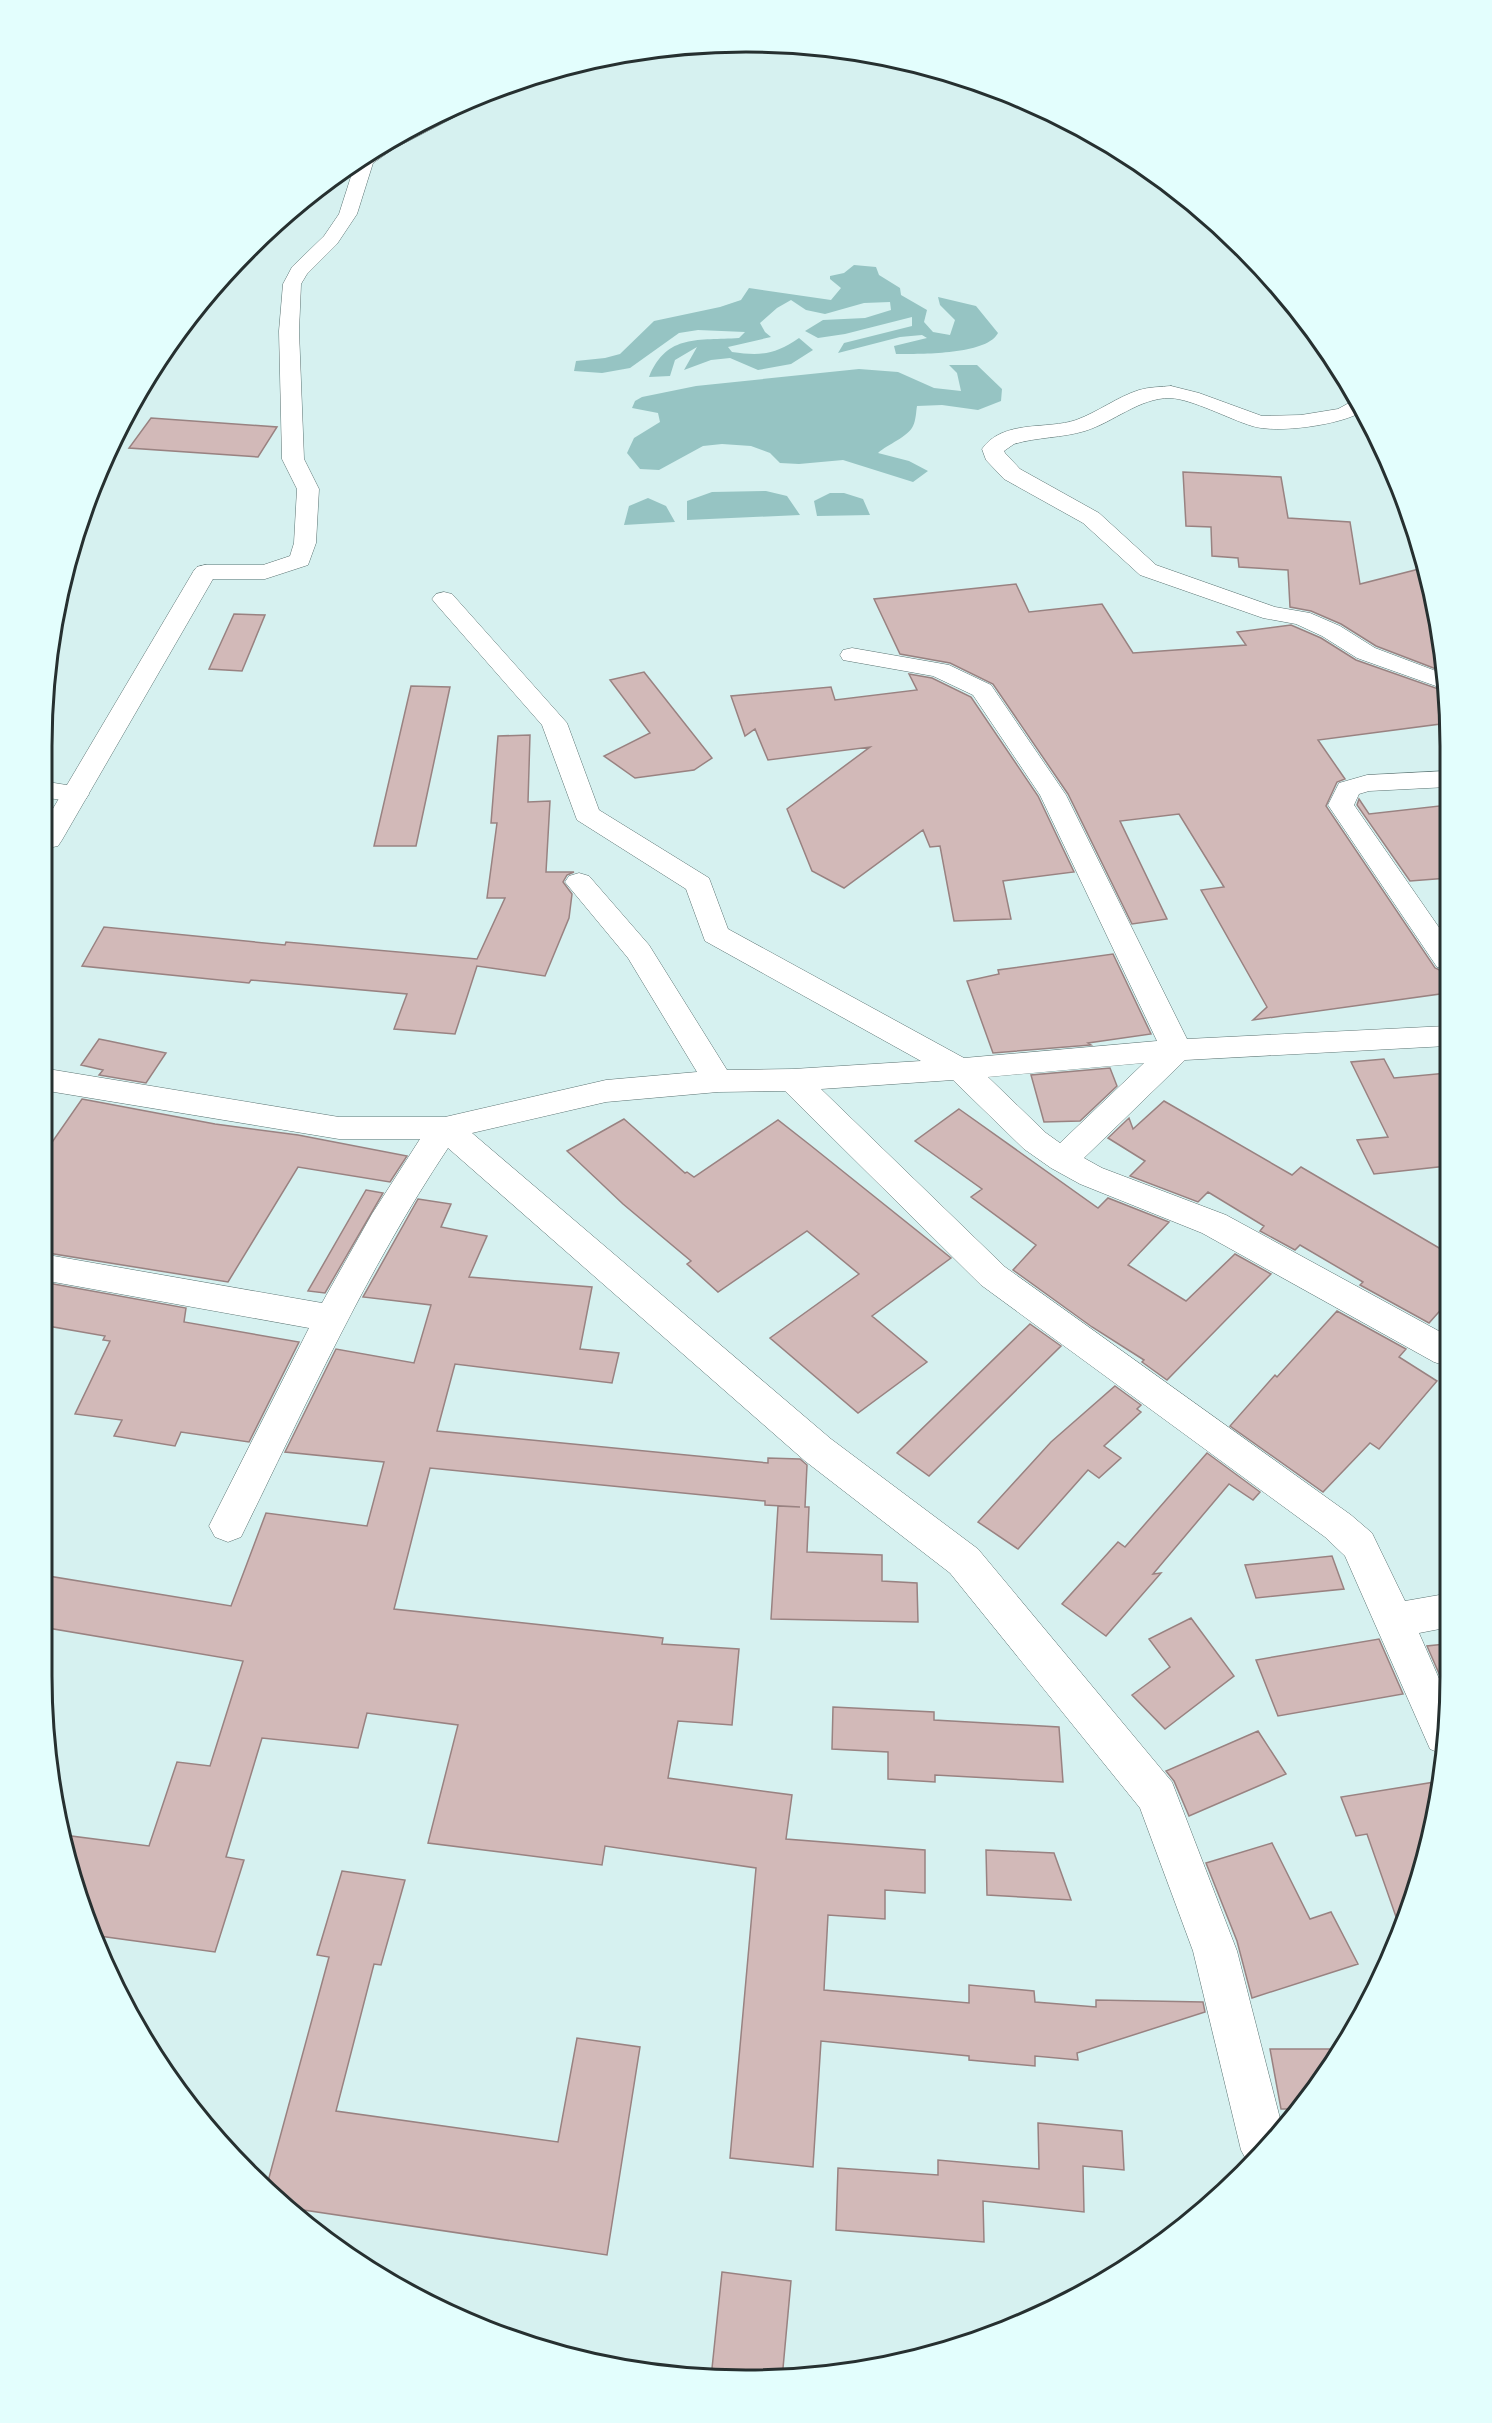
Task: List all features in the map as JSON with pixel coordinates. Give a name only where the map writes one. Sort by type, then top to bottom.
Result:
[{"type":"street","points":[[52,833],[206,572],[265,572],[300,560],[306,543],[308,489],[293,459],[289,331],[292,284],[299,272],[331,240],[348,214],[364,167]]},
{"type":"street","points":[[1352,409],[1344,414],[1301,421],[1260,422],[1192,397],[1171,392],[1145,395],[1080,426],[1029,433],[1006,440],[993,449],[994,455],[1012,474],[1091,518],[1148,570],[1271,613],[1302,618],[1331,631],[1366,653],[1436,679]]},
{"type":"street","points":[[444,599],[554,723],[587,814],[699,884],[715,934],[960,1069],[1035,1141],[1062,1160],[1091,1176],[1214,1224],[1440,1349]]},
{"type":"street","points":[[852,655],[940,670],[967,681],[982,690],[988,697],[1053,795],[1177,1050]]},
{"type":"street","points":[[1440,779],[1367,783],[1348,789],[1341,805],[1440,950]]},
{"type":"street","points":[[52,791],[75,794]]},
{"type":"street","points":[[579,882],[639,952],[718,1081]]},
{"type":"street","points":[[52,1081],[339,1128],[445,1128],[606,1091],[718,1081],[792,1080],[960,1069],[1177,1050],[1440,1036]]},
{"type":"street","points":[[1062,1160],[1177,1050]]},
{"type":"street","points":[[792,1080],[993,1276],[1338,1526],[1359,1545],[1438,1722]]},
{"type":"street","points":[[228,1526],[331,1318],[408,1180],[445,1128]]},
{"type":"street","points":[[445,1128],[818,1450],[964,1561],[1156,1796],[1215,1951],[1262,2139]]},
{"type":"street","points":[[52,1269],[331,1318]]},
{"type":"street","points":[[1394,1620],[1440,1612]]},
{"type":"shaded area","points":[[854,265],[876,267],[879,275],[900,288],[901,295],[927,310],[924,322],[933,332],[950,335],[955,320],[940,305],[938,297],[976,306],[998,333],[981,346],[952,352],[896,354],[894,346],[927,338],[922,335],[900,337],[838,353],[844,343],[912,326],[912,317],[845,334],[818,338],[805,331],[823,320],[865,318],[891,310],[890,302],[864,303],[825,314],[806,310],[791,300],[777,308],[760,323],[771,337],[728,347],[732,352],[767,353],[782,348],[799,338],[813,350],[791,364],[758,370],[730,358],[711,360],[684,370],[697,347],[675,360],[670,376],[649,377],[656,363],[675,346],[698,340],[739,338],[745,332],[698,330],[679,333],[630,368],[602,373],[574,371],[576,361],[620,354],[654,321],[720,307],[741,300],[749,288],[831,300],[841,288],[830,279],[830,276],[844,273]]},
{"type":"shaded area","points":[[949,365],[977,365],[1002,389],[1001,401],[978,410],[942,405],[917,406],[915,421],[910,430],[878,453],[909,461],[928,471],[913,482],[843,460],[799,464],[780,463],[770,453],[751,446],[722,444],[703,446],[659,470],[640,469],[627,453],[634,438],[660,422],[658,413],[632,408],[635,401],[642,397],[696,386],[859,369],[898,372],[934,388],[961,391],[957,373]]},
{"type":"shaded area","points":[[766,491],[787,496],[800,515],[687,520],[687,501],[712,492]]},
{"type":"shaded area","points":[[830,493],[844,493],[863,499],[870,515],[817,516],[814,501]]},
{"type":"shaded area","points":[[648,498],[666,506],[675,522],[624,525],[629,506]]},
{"type":"building","points":[[151,418],[277,427],[258,457],[129,448]]},
{"type":"building","points":[[1183,472],[1281,477],[1288,518],[1350,522],[1360,584],[1417,570],[1435,669],[1376,646],[1341,624],[1311,611],[1290,607],[1288,570],[1239,567],[1238,558],[1212,556],[1211,527],[1186,526]]},
{"type":"building","points":[[1016,584],[1029,612],[1102,604],[1133,653],[1246,645],[1237,632],[1291,625],[1321,638],[1356,660],[1437,688],[1439,724],[1318,740],[1345,779],[1337,782],[1326,806],[1435,968],[1440,970],[1440,994],[1253,1020],[1267,1007],[1201,890],[1224,887],[1179,814],[1120,821],[1167,919],[1132,924],[1068,794],[993,684],[950,663],[900,654],[874,599]]},
{"type":"building","points":[[234,614],[265,615],[242,671],[209,669]]},
{"type":"building","points":[[644,672],[712,758],[694,770],[635,778],[604,756],[650,733],[610,680]]},
{"type":"building","points":[[909,674],[932,678],[971,697],[1038,796],[1074,872],[1003,881],[1011,919],[954,921],[940,846],[930,847],[923,830],[844,888],[812,871],[787,809],[870,747],[768,760],[755,729],[745,736],[731,696],[831,687],[835,700],[917,690]]},
{"type":"building","points":[[411,686],[450,687],[416,846],[374,846]]},
{"type":"building","points":[[530,735],[528,802],[550,801],[546,872],[574,872],[567,875],[563,882],[572,894],[569,918],[545,976],[477,966],[455,1034],[394,1029],[407,994],[251,980],[249,983],[82,966],[104,927],[285,945],[286,942],[477,959],[505,898],[487,898],[497,823],[491,823],[498,736]]},
{"type":"building","points":[[1359,799],[1369,814],[1440,806],[1440,879],[1410,881],[1357,805]]},
{"type":"building","points":[[1113,954],[1151,1034],[1088,1043],[1091,1045],[993,1053],[967,981],[999,974],[998,970]]},
{"type":"building","points":[[99,1039],[166,1053],[146,1083],[99,1075],[103,1070],[81,1065]]},
{"type":"building","points":[[1384,1059],[1394,1078],[1440,1074],[1440,1167],[1374,1174],[1357,1140],[1388,1137],[1351,1062]]},
{"type":"building","points":[[1110,1068],[1117,1086],[1080,1121],[1044,1122],[1031,1075]]},
{"type":"building","points":[[82,1099],[215,1124],[298,1135],[407,1156],[390,1182],[298,1167],[228,1282],[52,1254],[52,1142]]},
{"type":"building","points":[[1164,1101],[1292,1175],[1301,1167],[1440,1248],[1440,1311],[1429,1323],[1360,1285],[1363,1282],[1300,1245],[1295,1250],[1260,1231],[1264,1226],[1208,1192],[1198,1202],[1130,1176],[1145,1161],[1108,1138],[1129,1118],[1133,1129]]},
{"type":"building","points":[[959,1109],[1098,1208],[1108,1198],[1169,1222],[1128,1265],[1186,1301],[1235,1254],[1271,1274],[1167,1380],[1142,1362],[1144,1360],[1092,1327],[1013,1270],[1036,1245],[971,1197],[982,1189],[915,1141]]},
{"type":"building","points":[[624,1119],[685,1173],[694,1177],[778,1120],[951,1258],[872,1316],[927,1362],[858,1413],[770,1338],[859,1274],[807,1231],[718,1292],[687,1264],[691,1261],[623,1204],[567,1151]]},
{"type":"building","points":[[366,1190],[383,1193],[325,1293],[308,1291]]},
{"type":"building","points":[[418,1199],[451,1204],[441,1227],[487,1236],[469,1277],[592,1287],[580,1349],[619,1353],[612,1383],[455,1364],[437,1431],[768,1463],[768,1458],[800,1459],[807,1465],[805,1507],[809,1507],[807,1552],[882,1555],[882,1581],[917,1583],[918,1622],[771,1619],[778,1506],[800,1507],[765,1505],[765,1501],[430,1468],[394,1609],[663,1638],[662,1644],[739,1649],[732,1725],[678,1721],[668,1778],[792,1795],[786,1839],[925,1850],[925,1893],[885,1890],[885,1919],[828,1915],[824,1990],[969,2003],[969,1985],[1034,1991],[1035,2002],[1096,2007],[1096,2000],[1203,2002],[1205,2012],[1077,2053],[1078,2060],[1035,2056],[1035,2066],[969,2060],[969,2056],[821,2041],[813,2167],[730,2158],[756,1868],[605,1846],[602,1865],[428,1843],[458,1725],[367,1713],[358,1748],[262,1738],[226,1857],[244,1860],[215,1952],[103,1937],[89,1900],[71,1836],[149,1846],[177,1762],[210,1766],[243,1661],[52,1629],[52,1577],[231,1606],[266,1513],[367,1526],[384,1462],[285,1452],[336,1349],[414,1363],[431,1305],[363,1297]]},
{"type":"building","points":[[52,1284],[186,1308],[184,1322],[299,1342],[249,1442],[181,1432],[175,1446],[114,1436],[122,1420],[75,1414],[110,1341],[103,1340],[105,1336],[52,1327]]},
{"type":"building","points":[[1337,1311],[1406,1349],[1399,1357],[1437,1381],[1379,1449],[1370,1443],[1323,1492],[1230,1426]]},
{"type":"building","points":[[1030,1324],[1061,1346],[929,1476],[897,1453]]},
{"type":"building","points":[[1115,1386],[1141,1405],[1137,1409],[1141,1412],[1104,1446],[1121,1458],[1099,1478],[1088,1470],[1018,1549],[978,1522],[1051,1442]]},
{"type":"building","points":[[1207,1453],[1260,1492],[1253,1500],[1229,1484],[1153,1574],[1161,1573],[1106,1636],[1062,1604],[1118,1542],[1125,1547]]},
{"type":"building","points":[[1332,1556],[1344,1589],[1256,1598],[1245,1565]]},
{"type":"building","points":[[1191,1618],[1234,1676],[1165,1729],[1132,1695],[1170,1667],[1149,1639]]},
{"type":"building","points":[[1379,1639],[1403,1694],[1278,1716],[1256,1660]]},
{"type":"building","points":[[1440,1645],[1440,1676],[1427,1646]]},
{"type":"building","points":[[833,1707],[934,1712],[934,1720],[1059,1727],[1063,1782],[935,1775],[935,1782],[888,1779],[888,1752],[832,1749]]},
{"type":"building","points":[[1258,1731],[1286,1774],[1189,1816],[1174,1781],[1166,1771]]},
{"type":"building","points":[[1431,1783],[1416,1856],[1396,1918],[1367,1834],[1356,1836],[1341,1797]]},
{"type":"building","points":[[1272,1843],[1310,1919],[1331,1912],[1358,1964],[1252,1998],[1237,1941],[1206,1863]]},
{"type":"building","points":[[986,1850],[1054,1853],[1071,1900],[987,1895]]},
{"type":"building","points":[[342,1871],[405,1880],[381,1965],[374,1964],[336,2111],[558,2142],[577,2038],[640,2047],[607,2255],[303,2210],[269,2179],[329,1957],[317,1955]]},
{"type":"building","points":[[1270,2049],[1331,2049],[1288,2109],[1281,2109]]},
{"type":"building","points":[[1038,2123],[1122,2131],[1124,2170],[1083,2166],[1084,2212],[983,2201],[984,2242],[836,2230],[838,2168],[938,2175],[938,2160],[1039,2169]]},
{"type":"building","points":[[722,2272],[791,2281],[783,2369],[712,2369]]}]
